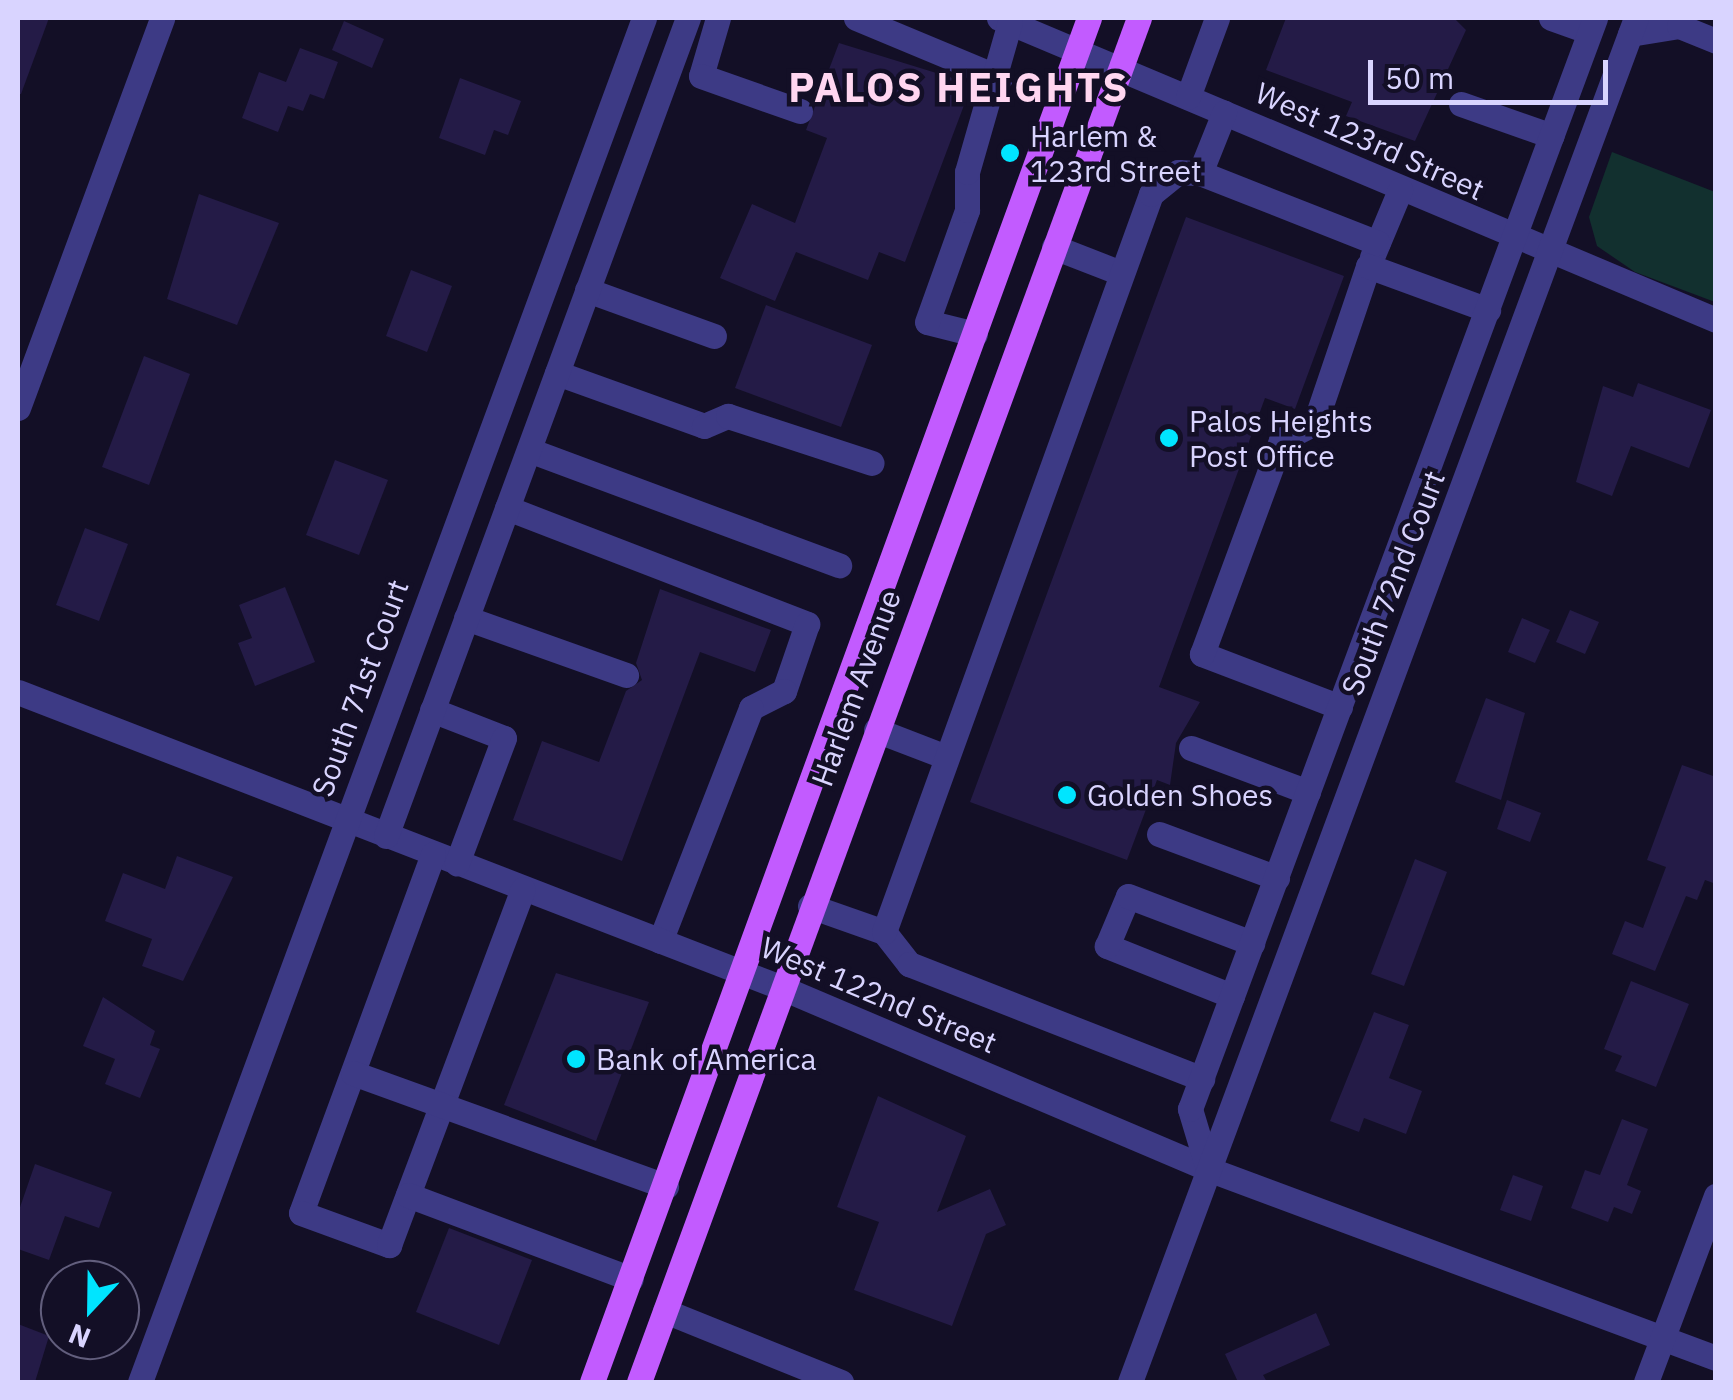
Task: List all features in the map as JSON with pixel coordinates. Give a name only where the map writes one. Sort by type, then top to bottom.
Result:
[{"type":"main road","name":"Harlem Avenue","points":[[592,1382],[745,974],[1090,18]]},
{"type":"main road","name":"Harlem Avenue","points":[[640,1382],[780,987],[1139,18]]},
{"type":"street","points":[[18,408],[162,18]]},
{"type":"street","name":"South 71st Court","points":[[140,1382],[644,18]]},
{"type":"street","points":[[856,18],[1000,78]]},
{"type":"street","points":[[1188,97],[1217,18]]},
{"type":"street","points":[[1551,18],[1593,25]]},
{"type":"street","points":[[386,836],[687,20],[715,26],[701,76],[800,111]]},
{"type":"street","points":[[975,334],[927,322],[1000,78],[994,60],[1004,20]]},
{"type":"street","name":"West 123rd Street","points":[[1004,20],[1550,256],[1716,320]]},
{"type":"street","name":"South 72nd Court","points":[[1208,1169],[1190,1109],[1593,25]]},
{"type":"street","points":[[1633,26],[1679,26],[1716,41]]},
{"type":"street","name":"South 72nd Court","points":[[1130,1382],[1633,26]]},
{"type":"street","points":[[1461,104],[1552,136]]},
{"type":"street","points":[[1200,173],[1224,113]]},
{"type":"street","points":[[884,932],[941,755],[1150,194],[1178,172],[1200,173],[1488,310]]},
{"type":"street","points":[[1340,707],[1202,654],[1281,440],[1315,423],[1373,255],[1400,190]]},
{"type":"street","points":[[1054,247],[1121,273]]},
{"type":"street","points":[[587,290],[714,336]]},
{"type":"street","points":[[557,373],[704,426],[728,416],[872,463]]},
{"type":"street","points":[[528,450],[839,565]]},
{"type":"street","points":[[507,508],[807,624],[784,692],[750,708],[660,942]]},
{"type":"street","points":[[466,618],[626,675]]},
{"type":"street","name":"West 122nd Street","points":[[18,692],[780,987],[1208,1169],[1716,1358]]},
{"type":"street","points":[[432,710],[504,738],[445,858],[353,1073],[302,1213],[390,1245],[523,888]]},
{"type":"street","points":[[876,730],[941,755]]},
{"type":"street","points":[[1191,748],[1308,792]]},
{"type":"street","points":[[1159,834],[1276,878]]},
{"type":"street","points":[[1232,996],[1107,946],[1128,896],[1252,943]]},
{"type":"street","points":[[810,906],[884,932],[909,964],[1202,1079]]},
{"type":"street","points":[[353,1073],[666,1186]]},
{"type":"street","points":[[408,1195],[631,1279]]},
{"type":"street","points":[[1646,1382],[1716,1196]]},
{"type":"street","points":[[665,1311],[839,1380]]},
{"type":"green space","points":[[1612,152],[1715,192],[1715,302],[1635,272],[1597,246],[1589,217]]},
{"type":"building","points":[[18,18],[49,18],[21,94],[18,94]]},
{"type":"building","points":[[1286,18],[1454,18],[1466,30],[1415,141],[1346,116],[1352,102],[1266,70]]},
{"type":"building","points":[[344,21],[384,39],[372,68],[332,50]]},
{"type":"building","points":[[839,43],[972,84],[905,262],[879,252],[868,280],[796,252],[775,301],[720,278],[752,204],[795,223],[827,138],[806,130]]},
{"type":"building","points":[[300,48],[338,62],[324,99],[310,94],[303,111],[288,106],[278,132],[242,118],[259,72],[286,82]]},
{"type":"building","points":[[460,78],[521,101],[508,135],[494,130],[485,155],[439,138]]},
{"type":"building","points":[[199,194],[279,223],[237,325],[167,299]]},
{"type":"building","points":[[1186,217],[1344,276],[1295,409],[1265,398],[1159,687],[1200,702],[1176,743],[1170,785],[1157,780],[1127,860],[970,802]]},
{"type":"building","points":[[411,270],[452,286],[427,352],[386,336]]},
{"type":"building","points":[[766,305],[872,345],[841,427],[735,388]]},
{"type":"building","points":[[144,356],[190,374],[149,485],[102,467]]},
{"type":"building","points":[[1638,383],[1711,410],[1689,468],[1631,446],[1612,496],[1576,482],[1603,386],[1633,397]]},
{"type":"building","points":[[335,460],[388,480],[359,555],[306,535]]},
{"type":"building","points":[[85,528],[128,544],[99,621],[56,605]]},
{"type":"building","points":[[285,587],[315,662],[255,686],[238,643],[252,638],[239,605]]},
{"type":"building","points":[[660,589],[771,630],[755,672],[700,652],[622,861],[513,820],[542,741],[599,762],[626,691],[642,680],[636,663]]},
{"type":"building","points":[[1570,610],[1599,622],[1585,654],[1556,642]]},
{"type":"building","points":[[1522,618],[1550,630],[1535,663],[1508,652]]},
{"type":"building","points":[[1486,698],[1525,713],[1501,800],[1455,782]]},
{"type":"building","points":[[1682,765],[1716,777],[1716,884],[1705,880],[1697,900],[1686,896],[1655,971],[1612,954],[1625,921],[1643,928],[1666,867],[1647,860]]},
{"type":"building","points":[[1507,800],[1541,813],[1530,842],[1497,829]]},
{"type":"building","points":[[177,856],[233,877],[183,981],[142,966],[152,939],[105,921],[123,873],[165,889]]},
{"type":"building","points":[[1415,859],[1447,872],[1404,986],[1371,974]]},
{"type":"building","name":"Bank of America","points":[[556,973],[649,1002],[596,1141],[504,1105]]},
{"type":"building","points":[[1631,981],[1689,1004],[1656,1087],[1615,1071],[1622,1056],[1604,1049]]},
{"type":"building","points":[[103,997],[155,1031],[150,1045],[160,1049],[140,1098],[105,1084],[115,1059],[83,1046]]},
{"type":"building","points":[[1374,1012],[1409,1025],[1389,1078],[1422,1091],[1406,1134],[1364,1118],[1359,1132],[1330,1121]]},
{"type":"building","points":[[878,1096],[966,1136],[937,1212],[990,1189],[1006,1225],[986,1234],[952,1326],[854,1290],[879,1222],[837,1207]]},
{"type":"building","points":[[1622,1119],[1648,1129],[1627,1185],[1641,1191],[1632,1214],[1614,1207],[1608,1222],[1571,1208],[1585,1170],[1600,1175]]},
{"type":"building","points":[[35,1164],[112,1192],[99,1228],[65,1216],[49,1260],[18,1249],[18,1213]]},
{"type":"building","points":[[1513,1175],[1543,1186],[1531,1221],[1500,1210]]},
{"type":"building","points":[[449,1228],[532,1260],[499,1345],[416,1312]]},
{"type":"building","points":[[1316,1313],[1330,1345],[1263,1375],[1267,1382],[1238,1382],[1225,1354]]},
{"type":"building","points":[[18,1324],[40,1333],[42,1360],[35,1382],[18,1382]]},
{"type":"place","name":"Harlem & 123rd Street","points":[[1010,153]]},
{"type":"place","name":"Palos Heights Post Office","points":[[1169,438]]},
{"type":"place","name":"Golden Shoes","points":[[1067,795]]},
{"type":"place","name":"Bank of America","points":[[576,1059]]},
{"type":"district","name":"PALOS HEIGHTS","points":[[959,87]]}]
